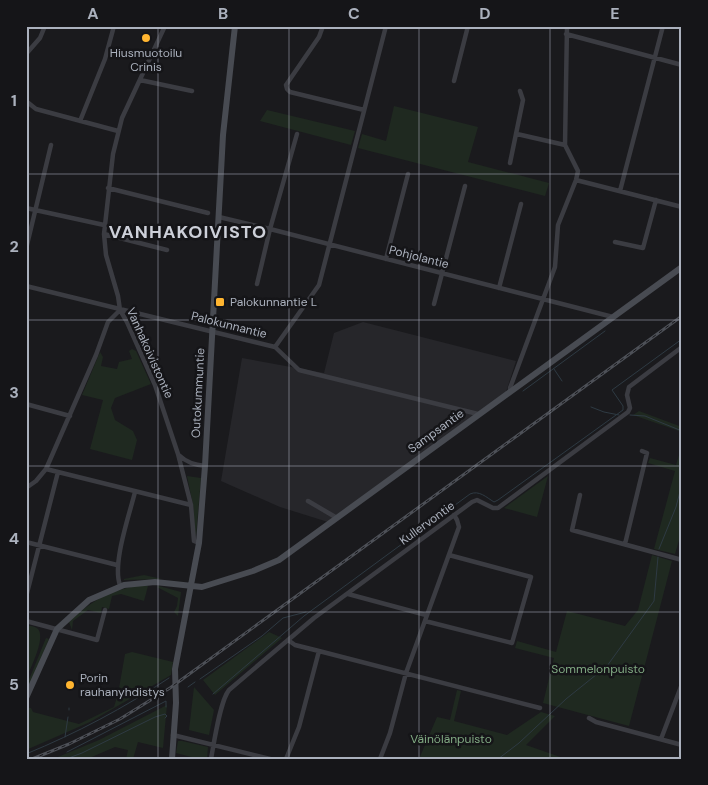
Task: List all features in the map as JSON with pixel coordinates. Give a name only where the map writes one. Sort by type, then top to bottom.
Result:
[{"type":"street","points":[[26,54],[40,38],[45,26]]},
{"type":"street","points":[[80,121],[105,58],[114,26]]},
{"type":"street","name":"Vanhakoivistontie","points":[[165,26],[122,118],[118,131],[108,188],[104,234],[106,255],[118,296],[120,310],[155,385],[178,454],[191,505],[194,541],[199,543]]},
{"type":"street","name":"Outokummuntie","points":[[172,759],[176,703],[175,669],[199,543],[206,466],[223,135],[235,26]]},
{"type":"street","points":[[323,26],[319,37],[286,86],[290,92],[364,110]]},
{"type":"street","points":[[275,347],[319,285],[386,26]]},
{"type":"street","points":[[454,80],[468,26]]},
{"type":"street","points":[[510,392],[555,267],[558,225],[578,171],[565,145],[567,26]]},
{"type":"street","points":[[620,192],[663,26]]},
{"type":"street","points":[[566,34],[682,65]]},
{"type":"street","points":[[140,80],[192,91]]},
{"type":"street","points":[[510,163],[523,100],[520,91]]},
{"type":"street","points":[[26,101],[36,109],[118,131]]},
{"type":"street","points":[[257,284],[270,229],[297,134]]},
{"type":"street","points":[[517,134],[565,145]]},
{"type":"street","points":[[26,249],[51,145]]},
{"type":"street","points":[[386,259],[408,174]]},
{"type":"street","points":[[576,180],[682,207]]},
{"type":"street","points":[[434,304],[465,186]]},
{"type":"street","points":[[108,188],[208,213]]},
{"type":"street","points":[[615,242],[643,248],[656,200]]},
{"type":"street","points":[[499,288],[521,204]]},
{"type":"street","points":[[26,208],[104,225]]},
{"type":"street","name":"Pohjolantie","points":[[219,217],[614,317]]},
{"type":"street","points":[[104,234],[166,250]]},
{"type":"street","name":"Sampsantie","points":[[57,629],[89,600],[120,586],[155,582],[202,587],[213,585],[280,560],[682,267]]},
{"type":"street","name":"Palokunnantie","points":[[26,286],[275,347],[299,370],[478,414]]},
{"type":"street","points":[[26,488],[36,481],[46,469],[70,416],[108,322],[120,310]]},
{"type":"street","name":"Kullervontie","points":[[211,759],[226,694],[288,640],[472,502],[477,500],[493,508],[498,508],[628,412],[630,408],[627,395],[629,387],[682,347]]},
{"type":"street","points":[[26,404],[70,416]]},
{"type":"street","points":[[625,544],[647,452],[642,451]]},
{"type":"street","points":[[178,454],[189,462],[206,466]]},
{"type":"street","points":[[46,469],[191,505]]},
{"type":"street","points":[[26,597],[58,472]]},
{"type":"street","points":[[120,586],[117,565],[135,492]]},
{"type":"street","points":[[580,495],[572,530],[682,560]]},
{"type":"street","points":[[308,501],[337,518]]},
{"type":"street","points":[[380,759],[390,733],[406,673],[458,526],[454,515]]},
{"type":"street","points":[[26,542],[117,565]]},
{"type":"street","points":[[425,621],[512,643],[531,577],[449,555]]},
{"type":"street","points":[[348,594],[426,615]]},
{"type":"street","points":[[26,621],[97,640],[105,610]]},
{"type":"street","points":[[26,698],[57,629]]},
{"type":"street","points":[[288,640],[295,645],[540,708]]},
{"type":"street","points":[[286,759],[299,726],[318,651]]},
{"type":"street","points":[[660,739],[682,684]]},
{"type":"street","points":[[589,718],[596,722],[682,745]]},
{"type":"street","points":[[173,735],[270,759]]},
{"type":"shaded area","points":[[363,322],[516,361],[506,392],[328,522],[280,507],[221,481],[242,358],[324,373],[334,333]]},
{"type":"green space","points":[[394,106],[478,127],[468,162],[549,183],[545,196],[358,148],[362,134],[386,141]]},
{"type":"green space","points":[[267,110],[355,131],[351,145],[260,121]]},
{"type":"green space","points":[[132,349],[136,351],[151,384],[115,398],[111,408],[115,420],[133,431],[137,440],[132,460],[90,449],[103,400],[82,395],[100,352],[103,357],[101,366],[117,369],[119,362],[132,359],[129,351]]},
{"type":"green space","points":[[639,411],[682,427],[682,432],[633,415]]},
{"type":"green space","points":[[682,445],[682,530],[675,554],[654,549],[675,471],[648,463],[650,458],[676,465]]},
{"type":"green space","points":[[187,476],[201,478],[196,536],[193,505]]},
{"type":"green space","points":[[548,476],[537,517],[504,508]]},
{"type":"green space","name":"Sommelonpuisto","points":[[652,555],[672,561],[629,726],[543,703],[554,658],[515,648],[517,641],[556,652],[567,611],[625,626],[638,610]]},
{"type":"green space","points":[[144,575],[162,579],[124,580],[124,579]]},
{"type":"green space","points":[[140,585],[148,586],[144,601],[121,594],[112,596],[109,609],[102,607],[101,613],[88,610],[73,621],[72,630],[69,622],[93,602],[119,590]]},
{"type":"green space","points":[[157,587],[181,592],[178,616],[174,612],[178,598]]},
{"type":"green space","points":[[26,625],[38,629],[40,639],[26,679]]},
{"type":"green space","points":[[269,632],[282,638],[215,695],[203,680]]},
{"type":"green space","points":[[46,638],[49,639],[26,693],[26,687]]},
{"type":"green space","points":[[132,652],[173,662],[171,675],[90,722],[26,750],[26,708],[31,708],[33,712],[79,724],[114,707],[125,654]]},
{"type":"green space","points":[[194,687],[214,710],[209,735],[189,730]]},
{"type":"green space","name":"Väinölänpuisto","points":[[457,690],[461,691],[454,721],[507,735],[541,712],[555,716],[526,745],[566,759],[419,759],[437,717],[450,720]]},
{"type":"green space","points":[[167,705],[163,748],[138,742],[133,759],[126,759],[128,750],[115,747],[87,759],[53,759],[99,740]]},
{"type":"green space","points":[[178,741],[208,747],[207,759],[199,759],[176,753]]},
{"type":"waterway","points":[[523,391],[605,331]]},
{"type":"waterway","points":[[213,694],[304,616],[470,494],[479,493],[494,502],[498,500],[623,410],[623,406],[612,390],[682,339]]},
{"type":"waterway","points":[[554,369],[562,381]]},
{"type":"waterway","points":[[591,407],[619,415]]},
{"type":"waterway","points":[[630,415],[645,416],[682,431]]},
{"type":"waterway","points":[[659,549],[676,507],[682,484]]},
{"type":"waterway","points":[[498,759],[519,743],[566,699],[607,666],[654,601],[658,557]]},
{"type":"waterway","points":[[200,679],[262,636],[283,618],[306,612]]},
{"type":"waterway","points":[[26,754],[100,719],[135,700],[169,678]]},
{"type":"waterway","points":[[188,687],[195,682]]},
{"type":"waterway","points":[[67,752],[166,701],[166,707]]},
{"type":"waterway","points":[[66,759],[155,717],[165,714],[167,716],[165,718]]},
{"type":"waterway","points":[[65,737],[68,717]]},
{"type":"railway","points":[[32,759],[69,744],[120,719],[170,688],[682,316]]},
{"type":"place","name":"Hiusmuotoilu Crinis","points":[[146,38]]},
{"type":"place","name":"Palokunnantie L","points":[[220,302]]},
{"type":"place","name":"Porin rauhanyhdistys","points":[[70,685]]},
{"type":"district","name":"VANHAKOIVISTO","points":[[188,232]]}]
